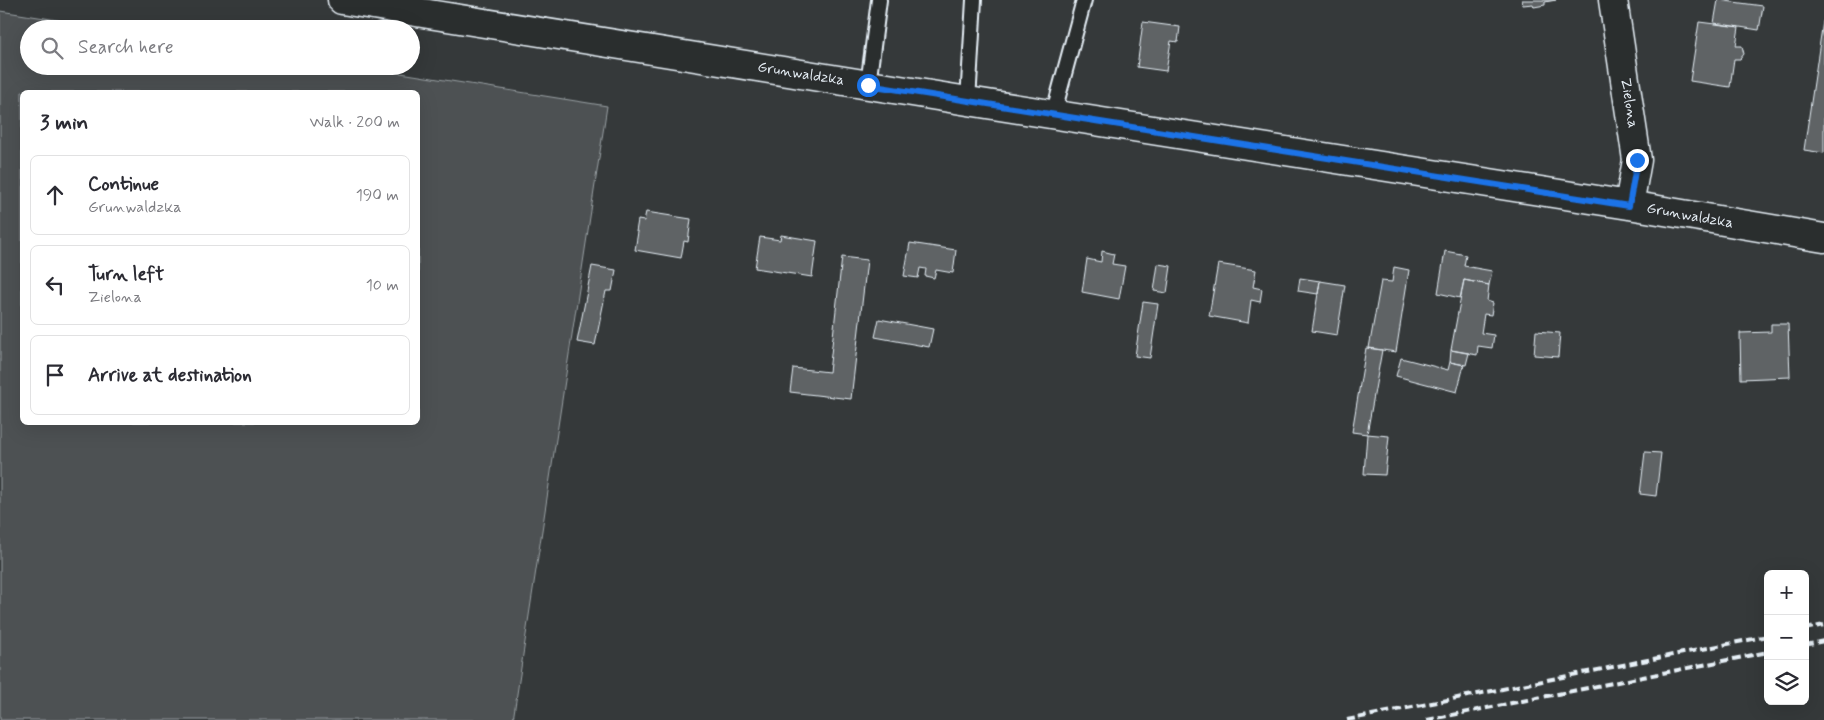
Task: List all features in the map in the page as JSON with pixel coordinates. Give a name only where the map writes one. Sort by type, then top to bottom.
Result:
[{"type":"street","name":"Grunwaldzka","points":[[342,0],[1824,238]]},
{"type":"street","name":"Zielona","points":[[1613,0],[1637,160],[1629,206]]},
{"type":"lane","points":[[868,85],[879,0]]},
{"type":"lane","points":[[968,101],[974,0]]},
{"type":"lane","points":[[1053,115],[1084,0]]},
{"type":"shaded area","points":[[0,11],[58,20],[20,20],[20,75],[413,75],[607,106],[513,720],[0,720]]},
{"type":"building","points":[[1522,0],[1556,0],[1534,7],[1533,4],[1523,5]]},
{"type":"building","points":[[1718,0],[1763,6],[1759,30],[1714,23]]},
{"type":"building","points":[[1824,21],[1824,153],[1804,150]]},
{"type":"building","points":[[1143,22],[1180,27],[1178,42],[1171,41],[1166,71],[1137,67]]},
{"type":"building","points":[[1699,22],[1739,27],[1736,46],[1742,46],[1744,54],[1740,59],[1734,59],[1730,87],[1690,81]]},
{"type":"building","points":[[646,212],[691,219],[688,242],[684,241],[681,258],[635,250],[638,220],[644,221]]},
{"type":"building","points":[[781,235],[817,241],[812,277],[755,268],[760,237],[780,240]]},
{"type":"building","points":[[910,243],[956,250],[953,273],[936,270],[934,278],[925,276],[926,269],[920,268],[918,278],[904,276]]},
{"type":"building","points":[[1102,251],[1114,254],[1112,264],[1125,266],[1119,299],[1082,292],[1087,259],[1101,262]]},
{"type":"building","points":[[1445,251],[1466,255],[1464,266],[1492,271],[1489,285],[1464,280],[1460,298],[1438,293]]},
{"type":"building","points":[[842,257],[867,260],[851,399],[790,392],[793,368],[829,372]]},
{"type":"building","points":[[1158,264],[1171,266],[1167,293],[1154,291]]},
{"type":"building","points":[[1218,264],[1256,270],[1253,287],[1262,289],[1260,302],[1251,300],[1248,323],[1209,316]]},
{"type":"building","points":[[592,266],[616,270],[612,291],[606,291],[595,345],[577,342]]},
{"type":"building","points":[[1394,267],[1409,270],[1396,352],[1369,348],[1381,281],[1392,282]]},
{"type":"building","points":[[1300,278],[1320,281],[1318,294],[1298,291]]},
{"type":"building","points":[[1464,280],[1489,285],[1487,301],[1493,303],[1491,315],[1484,314],[1481,333],[1494,335],[1492,348],[1478,346],[1477,355],[1451,350]]},
{"type":"building","points":[[1320,281],[1345,285],[1337,335],[1312,331]]},
{"type":"building","points":[[1143,302],[1158,304],[1150,358],[1135,356]]},
{"type":"building","points":[[879,319],[933,329],[929,347],[875,337]]},
{"type":"building","points":[[1771,324],[1788,324],[1790,377],[1741,379],[1740,333],[1771,332]]},
{"type":"building","points":[[1536,331],[1560,333],[1558,357],[1534,355]]},
{"type":"building","points":[[1366,348],[1382,350],[1367,434],[1352,432]]},
{"type":"building","points":[[1451,350],[1469,353],[1466,365],[1450,362]]},
{"type":"building","points":[[1401,358],[1448,370],[1450,362],[1464,365],[1457,392],[1396,376]]},
{"type":"building","points":[[1367,434],[1389,436],[1385,475],[1364,474]]},
{"type":"building","points":[[1645,452],[1661,453],[1656,496],[1640,494]]},
{"type":"railway","points":[[1809,628],[1824,625]]},
{"type":"railway","points":[[1347,720],[1764,637]]},
{"type":"railway","points":[[1809,644],[1824,641]]},
{"type":"railway","points":[[1427,720],[1764,653]]},
{"type":"route","points":[[868,85],[1629,206],[1637,160]]}]
